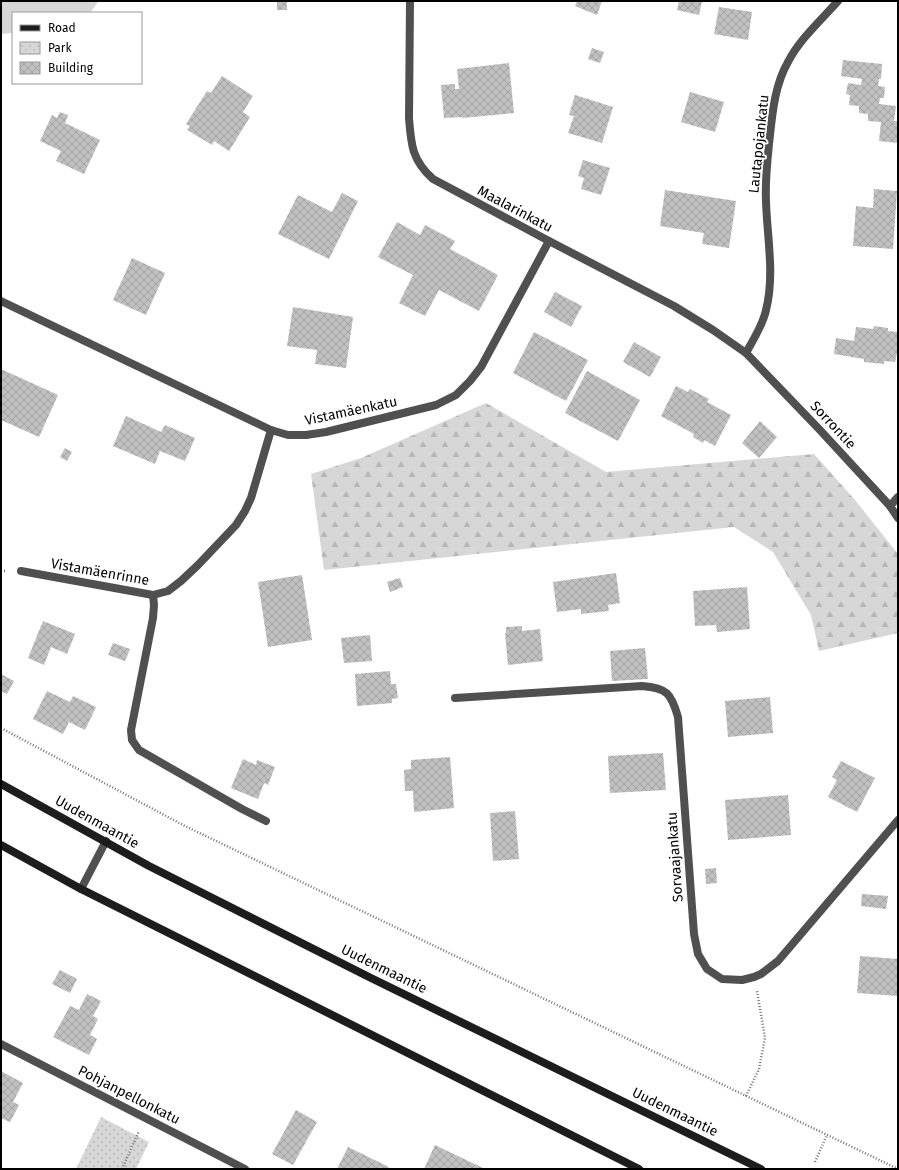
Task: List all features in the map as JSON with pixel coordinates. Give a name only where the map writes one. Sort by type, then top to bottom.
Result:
[{"type":"main road","name":"Uudenmaantie","points":[[1,784],[150,866],[371,978],[761,1169]]},
{"type":"main road","points":[[1,845],[80,889],[639,1169]]},
{"type":"street","name":"Maalarinkatu","points":[[410,1],[409,118],[413,150],[419,165],[433,179],[674,306],[713,330],[746,353]]},
{"type":"street","name":"Lautapojankatu","points":[[746,353],[760,327],[766,311],[770,290],[766,177],[776,92],[787,62],[795,50],[838,1]]},
{"type":"street","name":"Vistamäenkatu","points":[[1,301],[271,430],[288,435],[306,435],[326,432],[436,405],[456,395],[481,367],[549,241]]},
{"type":"street","name":"Sorrontie","points":[[746,353],[890,506],[898,518]]},
{"type":"street","name":"Vistamäenrinne","points":[[21,571],[153,596],[168,591],[198,565],[236,525],[245,511],[251,498],[271,430]]},
{"type":"street","points":[[890,506],[898,497]]},
{"type":"street","points":[[153,596],[153,618],[131,730],[132,740],[139,750],[242,809],[266,821]]},
{"type":"street","name":"Sorvaajankatu","points":[[455,698],[642,686],[658,688],[669,695],[675,706],[678,717],[694,934],[698,954],[707,969],[722,979],[742,980],[754,977],[761,974],[778,961],[898,820]]},
{"type":"street","points":[[80,889],[106,842]]},
{"type":"street","name":"Pohjanpellonkatu","points":[[1,1044],[245,1169]]},
{"type":"path","points":[[1,728],[183,825],[898,1169]]},
{"type":"path","points":[[746,1096],[759,1069],[765,1038],[754,977]]},
{"type":"path","points":[[122,1169],[145,1118]]},
{"type":"path","points":[[815,1162],[827,1135]]},
{"type":"green space","points":[[1,1],[98,2],[91,12],[12,12],[12,33],[1,34]]},
{"type":"green space","points":[[486,403],[606,472],[814,454],[855,500],[898,554],[898,633],[819,651],[811,615],[773,552],[734,527],[324,570],[311,474],[361,458]]},
{"type":"green space","points":[[101,1117],[149,1142],[136,1169],[76,1169]]},
{"type":"building","points":[[277,1],[287,1],[287,10],[277,10]]},
{"type":"building","points":[[577,1],[602,1],[597,15],[575,6]]},
{"type":"building","points":[[679,1],[702,1],[699,15],[677,10]]},
{"type":"building","points":[[719,7],[752,12],[748,40],[714,34]]},
{"type":"building","points":[[592,48],[604,52],[600,63],[588,59]]},
{"type":"building","points":[[843,60],[882,64],[881,79],[879,79],[878,86],[885,87],[884,98],[880,98],[879,104],[896,106],[894,121],[898,121],[898,143],[879,141],[881,122],[868,121],[868,114],[859,113],[859,106],[849,105],[850,95],[846,94],[848,83],[861,85],[862,79],[841,76]]},
{"type":"building","points":[[509,63],[514,113],[462,118],[444,118],[441,85],[455,84],[455,89],[459,89],[457,69]]},
{"type":"building","points":[[222,76],[253,96],[243,112],[250,117],[229,151],[214,141],[212,145],[187,130],[190,126],[186,124],[207,91],[211,93]]},
{"type":"building","points":[[690,92],[724,102],[715,132],[681,122]]},
{"type":"building","points":[[575,95],[613,107],[602,143],[568,133],[574,116],[569,115]]},
{"type":"building","points":[[60,112],[68,115],[65,123],[100,140],[84,174],[56,161],[61,151],[40,141],[52,115],[57,118]]},
{"type":"building","points":[[583,160],[610,168],[601,195],[581,189],[584,178],[578,176]]},
{"type":"building","points":[[874,189],[897,191],[893,249],[853,246],[856,206],[873,208]]},
{"type":"building","points":[[665,190],[736,201],[729,248],[702,244],[704,233],[660,226]]},
{"type":"building","points":[[342,193],[358,201],[329,259],[278,234],[298,195],[332,212]]},
{"type":"building","points":[[397,222],[420,235],[425,225],[455,241],[450,249],[498,275],[479,311],[439,290],[425,316],[399,303],[413,275],[378,257]]},
{"type":"building","points":[[132,258],[165,273],[146,315],[113,300]]},
{"type":"building","points":[[555,292],[582,306],[571,327],[544,312]]},
{"type":"building","points":[[293,307],[353,317],[346,368],[315,364],[317,350],[287,346]]},
{"type":"building","points":[[874,326],[888,328],[888,331],[898,332],[898,354],[897,353],[895,362],[884,361],[884,364],[864,362],[864,359],[834,354],[836,338],[854,341],[856,327],[873,329]]},
{"type":"building","points":[[534,332],[588,360],[566,401],[513,373]]},
{"type":"building","points":[[634,342],[661,357],[650,377],[623,362]]},
{"type":"building","points":[[1,369],[58,395],[39,437],[1,420]]},
{"type":"building","points":[[587,371],[640,400],[618,441],[565,413]]},
{"type":"building","points":[[676,386],[688,392],[690,389],[709,399],[707,402],[731,415],[715,446],[704,440],[703,443],[693,437],[694,434],[661,416]]},
{"type":"building","points":[[126,416],[161,432],[165,425],[195,438],[185,461],[160,451],[155,464],[113,446]]},
{"type":"building","points":[[760,421],[777,437],[759,458],[742,443]]},
{"type":"building","points":[[65,448],[72,452],[67,461],[60,457]]},
{"type":"building","points":[[616,573],[620,603],[608,605],[609,611],[581,614],[581,609],[557,612],[553,582]]},
{"type":"building","points":[[302,575],[312,640],[268,647],[258,582]]},
{"type":"building","points":[[400,578],[403,587],[390,592],[387,582]]},
{"type":"building","points":[[747,587],[750,629],[717,632],[716,625],[695,626],[693,591]]},
{"type":"building","points":[[43,621],[75,634],[67,654],[51,647],[44,665],[28,658]]},
{"type":"building","points":[[522,626],[522,631],[540,629],[543,661],[508,665],[505,633],[506,627]]},
{"type":"building","points":[[370,635],[372,661],[344,663],[341,638]]},
{"type":"building","points":[[113,643],[130,649],[125,661],[108,655]]},
{"type":"building","points":[[645,648],[648,679],[612,681],[610,651]]},
{"type":"building","points":[[390,671],[391,684],[396,684],[398,698],[392,699],[392,703],[357,706],[355,674]]},
{"type":"building","points":[[1,674],[14,681],[7,694],[1,691]]},
{"type":"building","points":[[47,691],[70,702],[73,696],[96,707],[85,730],[69,722],[63,734],[33,719]]},
{"type":"building","points":[[770,697],[773,733],[728,737],[725,701]]},
{"type":"building","points":[[663,753],[666,790],[610,793],[608,756]]},
{"type":"building","points":[[450,757],[454,808],[414,812],[413,791],[405,791],[404,770],[411,769],[411,760]]},
{"type":"building","points":[[243,759],[256,765],[257,760],[275,767],[268,785],[264,783],[258,799],[231,788]]},
{"type":"building","points":[[841,761],[875,778],[857,812],[828,797],[837,780],[832,777]]},
{"type":"building","points":[[788,795],[791,835],[728,840],[725,800]]},
{"type":"building","points":[[515,811],[519,859],[493,861],[490,813]]},
{"type":"building","points":[[716,868],[717,883],[706,884],[705,869]]},
{"type":"building","points":[[862,894],[888,896],[886,909],[861,906]]},
{"type":"building","points":[[860,956],[898,959],[898,996],[857,993]]},
{"type":"building","points":[[60,970],[77,979],[70,993],[52,984]]},
{"type":"building","points":[[87,994],[101,1001],[93,1016],[98,1019],[90,1035],[97,1039],[89,1055],[53,1037],[70,1006],[79,1010]]},
{"type":"building","points":[[1,1071],[23,1083],[13,1102],[19,1105],[10,1122],[1,1118]]},
{"type":"building","points":[[296,1110],[317,1122],[293,1165],[272,1154]]},
{"type":"building","points":[[435,1145],[485,1169],[424,1169]]},
{"type":"building","points":[[348,1147],[389,1167],[388,1169],[337,1169]]}]
